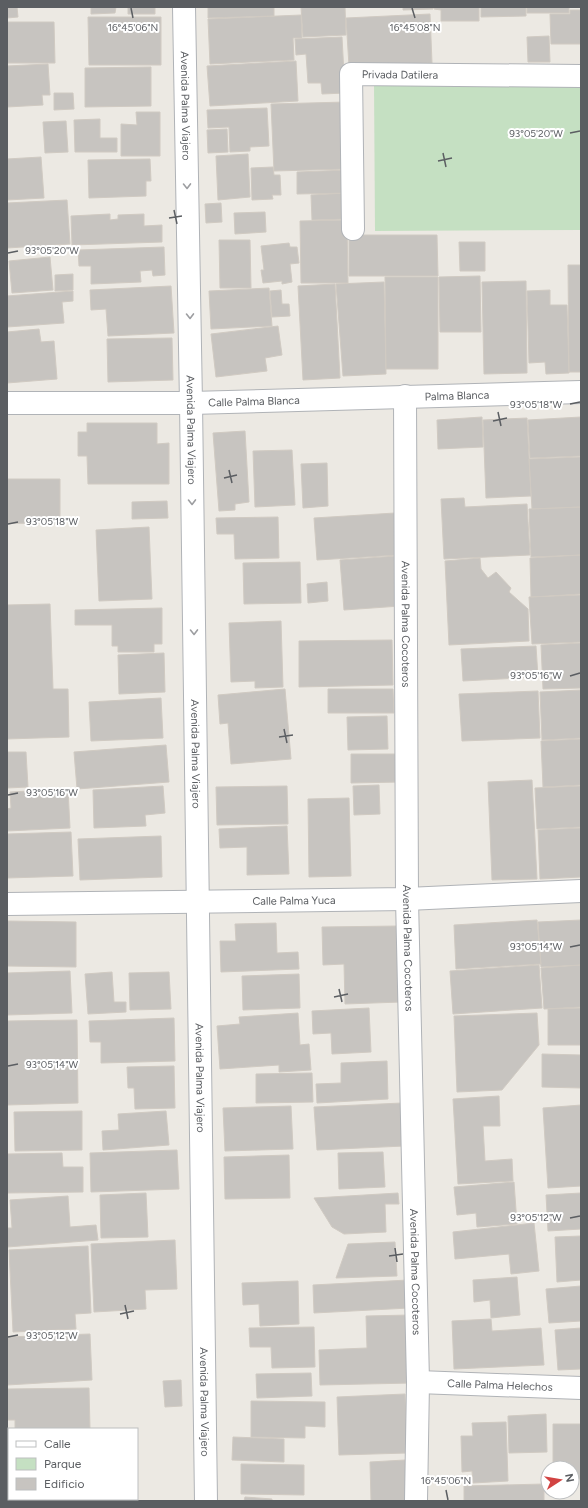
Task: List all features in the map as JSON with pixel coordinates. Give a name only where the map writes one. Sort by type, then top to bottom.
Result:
[{"type":"street","name":"Avenida Palma Viajero","points":[[184,7],[206,1501]]},
{"type":"street","name":"Privada Datilera","points":[[354,229],[351,74],[581,76]]},
{"type":"street","name":"Palma Blanca","points":[[405,396],[581,392]]},
{"type":"street","name":"Calle Palma Blanca","points":[[7,403],[191,402],[405,396]]},
{"type":"street","name":"Avenida Palma Cocoteros","points":[[405,396],[407,898],[418,1382],[416,1501]]},
{"type":"street","name":"Calle Palma Yuca","points":[[7,904],[407,898],[581,891]]},
{"type":"street","name":"Calle Palma Helechos","points":[[418,1382],[581,1388]]},
{"type":"green space","points":[[581,82],[581,230],[375,231],[374,83]]},
{"type":"building","points":[[7,7],[17,7],[18,17],[7,18]]},
{"type":"building","points":[[91,7],[116,7],[115,13],[91,14]]},
{"type":"building","points":[[128,7],[155,7],[155,14],[128,14]]},
{"type":"building","points":[[208,7],[274,7],[274,16],[208,18]]},
{"type":"building","points":[[301,7],[345,7],[346,35],[303,37]]},
{"type":"building","points":[[403,7],[433,7],[433,9],[403,10]]},
{"type":"building","points":[[434,7],[479,7],[479,21],[441,21],[441,10],[434,9]]},
{"type":"building","points":[[481,7],[526,7],[526,16],[481,17]]},
{"type":"building","points":[[527,7],[569,7],[569,13],[527,13]]},
{"type":"building","points":[[570,10],[581,10],[581,44],[551,44],[550,14],[570,14]]},
{"type":"building","points":[[430,14],[432,63],[349,66],[346,18]]},
{"type":"building","points":[[301,15],[302,38],[293,38],[294,60],[210,64],[208,19]]},
{"type":"building","points":[[88,17],[161,17],[161,65],[89,65]]},
{"type":"building","points":[[7,22],[54,22],[55,63],[7,63]]},
{"type":"building","points":[[549,36],[550,62],[528,62],[527,37]]},
{"type":"building","points":[[342,37],[345,93],[322,94],[321,83],[308,83],[306,54],[296,55],[295,39]]},
{"type":"building","points":[[296,61],[298,101],[210,106],[207,66]]},
{"type":"building","points":[[48,64],[50,95],[42,95],[43,105],[7,107],[7,66]]},
{"type":"building","points":[[151,67],[151,106],[85,107],[85,68]]},
{"type":"building","points":[[54,93],[73,93],[74,109],[54,110]]},
{"type":"building","points":[[346,102],[348,169],[274,171],[271,104]]},
{"type":"building","points":[[267,108],[269,146],[250,147],[250,151],[230,152],[229,127],[208,128],[207,110]]},
{"type":"building","points":[[136,112],[160,112],[160,156],[121,156],[121,124],[137,125]]},
{"type":"building","points":[[100,119],[100,138],[117,138],[117,152],[75,152],[74,120]]},
{"type":"building","points":[[66,121],[68,152],[45,153],[43,122]]},
{"type":"building","points":[[227,129],[228,152],[208,153],[207,130]]},
{"type":"building","points":[[248,154],[250,197],[218,200],[216,156]]},
{"type":"building","points":[[41,157],[44,198],[7,200],[7,159]]},
{"type":"building","points":[[150,159],[151,181],[146,181],[146,196],[89,198],[88,160]]},
{"type":"building","points":[[273,167],[274,175],[280,175],[281,195],[272,195],[273,199],[252,200],[251,168]]},
{"type":"building","points":[[347,170],[348,193],[297,194],[297,172]]},
{"type":"building","points":[[347,193],[349,219],[312,220],[311,195]]},
{"type":"building","points":[[67,200],[70,244],[7,248],[7,203]]},
{"type":"building","points":[[221,203],[222,222],[206,223],[205,204]]},
{"type":"building","points":[[265,212],[266,232],[235,234],[234,213]]},
{"type":"building","points":[[110,214],[110,220],[118,219],[118,215],[144,214],[144,226],[162,225],[162,242],[72,245],[71,216]]},
{"type":"building","points":[[347,220],[348,283],[301,283],[300,221]]},
{"type":"building","points":[[349,235],[437,235],[438,276],[349,276]]},
{"type":"building","points":[[219,240],[250,240],[251,288],[220,288]]},
{"type":"building","points":[[459,242],[485,242],[485,271],[460,271]]},
{"type":"building","points":[[289,243],[290,247],[297,247],[299,263],[290,264],[292,282],[282,284],[282,281],[263,283],[261,270],[264,270],[261,246]]},
{"type":"building","points":[[164,247],[165,275],[153,276],[152,270],[140,271],[141,282],[91,284],[91,266],[79,266],[78,250]]},
{"type":"building","points":[[50,257],[53,290],[12,293],[9,261]]},
{"type":"building","points":[[568,265],[581,265],[581,372],[569,372]]},
{"type":"building","points":[[73,274],[73,290],[55,291],[55,275]]},
{"type":"building","points":[[480,276],[481,332],[440,332],[439,277]]},
{"type":"building","points":[[385,277],[438,277],[438,369],[386,369]]},
{"type":"building","points":[[526,281],[527,373],[484,374],[482,282]]},
{"type":"building","points":[[384,282],[386,374],[343,376],[336,284]]},
{"type":"building","points":[[335,284],[340,378],[303,380],[298,286]]},
{"type":"building","points":[[171,286],[174,333],[108,336],[106,309],[91,310],[90,290]]},
{"type":"building","points":[[269,288],[272,326],[211,329],[209,291]]},
{"type":"building","points":[[281,290],[282,304],[289,304],[290,316],[272,317],[270,291]]},
{"type":"building","points":[[550,290],[550,305],[567,305],[569,373],[546,374],[545,362],[529,363],[527,291]]},
{"type":"building","points":[[73,291],[73,301],[62,302],[64,323],[7,327],[7,296]]},
{"type":"building","points":[[278,326],[282,355],[265,358],[267,371],[216,377],[211,334]]},
{"type":"building","points":[[39,329],[41,342],[54,341],[57,379],[7,383],[7,332]]},
{"type":"building","points":[[172,338],[173,380],[108,382],[107,339]]},
{"type":"building","points":[[482,417],[483,447],[438,449],[437,420]]},
{"type":"building","points":[[581,417],[581,456],[530,458],[528,420]]},
{"type":"building","points":[[527,418],[531,496],[486,498],[483,420]]},
{"type":"building","points":[[87,423],[157,423],[157,444],[169,443],[169,484],[88,484],[87,456],[78,456],[78,432],[87,432]]},
{"type":"building","points":[[245,431],[249,502],[235,504],[235,510],[219,511],[213,433]]},
{"type":"building","points":[[292,450],[295,505],[255,507],[253,451]]},
{"type":"building","points":[[581,457],[581,507],[532,509],[529,459]]},
{"type":"building","points":[[327,463],[328,506],[303,508],[301,464]]},
{"type":"building","points":[[7,479],[60,479],[60,524],[7,523]]},
{"type":"building","points":[[464,498],[465,507],[527,504],[530,555],[444,559],[441,499]]},
{"type":"building","points":[[167,501],[168,518],[132,519],[132,502]]},
{"type":"building","points":[[581,507],[581,555],[531,557],[529,509]]},
{"type":"building","points":[[395,513],[398,555],[317,560],[314,518]]},
{"type":"building","points":[[278,517],[279,558],[235,559],[234,534],[217,534],[216,518]]},
{"type":"building","points":[[149,527],[152,599],[99,601],[96,530]]},
{"type":"building","points":[[581,555],[581,594],[531,597],[530,558]]},
{"type":"building","points":[[396,556],[400,606],[344,610],[340,560]]},
{"type":"building","points":[[480,558],[481,569],[488,578],[496,572],[511,588],[509,592],[528,609],[529,641],[449,645],[445,561]]},
{"type":"building","points":[[300,562],[301,603],[244,604],[243,563]]},
{"type":"building","points":[[327,582],[328,601],[308,603],[307,584]]},
{"type":"building","points":[[581,595],[581,642],[532,644],[529,597]]},
{"type":"building","points":[[50,604],[53,689],[68,689],[69,737],[7,739],[7,605]]},
{"type":"building","points":[[162,608],[162,644],[154,644],[154,652],[118,652],[118,646],[112,646],[112,625],[75,625],[75,610]]},
{"type":"building","points":[[281,621],[283,687],[255,688],[255,681],[231,682],[229,623]]},
{"type":"building","points":[[392,640],[393,685],[299,687],[299,641]]},
{"type":"building","points":[[581,643],[581,688],[543,689],[541,645]]},
{"type":"building","points":[[536,646],[538,677],[463,681],[461,649]]},
{"type":"building","points":[[164,653],[165,692],[119,694],[118,655]]},
{"type":"building","points":[[285,689],[291,759],[231,764],[228,723],[220,724],[218,695]]},
{"type":"building","points":[[328,689],[393,689],[394,713],[328,713]]},
{"type":"building","points":[[581,690],[581,738],[542,740],[540,692]]},
{"type":"building","points":[[538,691],[540,738],[462,741],[459,694]]},
{"type":"building","points":[[161,698],[163,738],[91,741],[89,702]]},
{"type":"building","points":[[387,716],[388,749],[348,750],[347,717]]},
{"type":"building","points":[[581,739],[581,785],[543,787],[541,741]]},
{"type":"building","points":[[166,745],[169,782],[77,789],[74,752]]},
{"type":"building","points":[[7,752],[26,752],[28,787],[7,788]]},
{"type":"building","points":[[351,754],[400,754],[400,782],[351,783]]},
{"type":"building","points":[[532,780],[537,879],[492,880],[488,782]]},
{"type":"building","points":[[379,785],[380,814],[354,815],[353,786]]},
{"type":"building","points":[[163,786],[165,813],[145,815],[146,826],[94,828],[93,790]]},
{"type":"building","points":[[287,786],[288,824],[217,825],[216,787]]},
{"type":"building","points":[[581,786],[581,827],[537,829],[535,788]]},
{"type":"building","points":[[68,789],[70,828],[7,831],[7,809],[11,808],[10,792]]},
{"type":"building","points":[[349,798],[351,876],[309,877],[308,799]]},
{"type":"building","points":[[287,826],[289,874],[247,875],[247,847],[220,848],[219,829]]},
{"type":"building","points":[[581,828],[581,877],[540,879],[538,830]]},
{"type":"building","points":[[71,832],[73,876],[7,878],[7,834]]},
{"type":"building","points":[[161,836],[162,877],[80,880],[78,839]]},
{"type":"building","points":[[537,920],[541,964],[456,969],[454,925]]},
{"type":"building","points":[[581,920],[581,965],[541,967],[538,922]]},
{"type":"building","points":[[7,921],[76,922],[76,967],[7,966]]},
{"type":"building","points":[[276,923],[277,953],[298,952],[299,969],[221,972],[220,941],[236,941],[235,924]]},
{"type":"building","points":[[399,926],[401,1002],[345,1004],[344,964],[323,965],[322,927]]},
{"type":"building","points":[[539,965],[542,1008],[453,1014],[450,971]]},
{"type":"building","points":[[581,965],[581,1007],[544,1009],[541,968]]},
{"type":"building","points":[[70,971],[72,1013],[7,1015],[7,973]]},
{"type":"building","points":[[112,972],[114,1002],[126,1002],[126,1012],[88,1014],[85,974]]},
{"type":"building","points":[[169,972],[171,1009],[130,1010],[129,973]]},
{"type":"building","points":[[299,974],[300,1008],[243,1010],[242,976]]},
{"type":"building","points":[[369,1008],[371,1052],[332,1054],[331,1033],[313,1034],[312,1011]]},
{"type":"building","points":[[581,1008],[581,1045],[548,1045],[548,1009]]},
{"type":"building","points":[[298,1013],[300,1045],[309,1044],[311,1070],[279,1072],[279,1065],[220,1069],[217,1026],[240,1024],[239,1017]]},
{"type":"building","points":[[537,1013],[539,1045],[502,1090],[457,1092],[454,1016]]},
{"type":"building","points":[[174,1018],[175,1061],[101,1063],[101,1042],[90,1042],[89,1021]]},
{"type":"building","points":[[77,1020],[78,1103],[7,1105],[7,1021]]},
{"type":"building","points":[[542,1054],[581,1055],[581,1088],[542,1087]]},
{"type":"building","points":[[387,1061],[388,1099],[317,1103],[316,1084],[341,1083],[341,1063]]},
{"type":"building","points":[[174,1066],[175,1108],[135,1109],[134,1088],[128,1088],[127,1067]]},
{"type":"building","points":[[312,1073],[313,1102],[256,1103],[256,1074]]},
{"type":"building","points":[[499,1096],[500,1126],[483,1126],[485,1161],[512,1159],[513,1181],[458,1184],[453,1099]]},
{"type":"building","points":[[402,1103],[404,1146],[317,1150],[314,1107]]},
{"type":"building","points":[[581,1105],[581,1186],[548,1188],[543,1108]]},
{"type":"building","points":[[291,1106],[293,1149],[225,1151],[223,1108]]},
{"type":"building","points":[[82,1111],[82,1150],[15,1151],[14,1112]]},
{"type":"building","points":[[166,1111],[169,1145],[103,1150],[102,1131],[119,1130],[118,1114]]},
{"type":"building","points":[[177,1150],[179,1189],[91,1192],[90,1153]]},
{"type":"building","points":[[383,1152],[385,1187],[339,1189],[338,1153]]},
{"type":"building","points":[[62,1153],[63,1167],[83,1167],[83,1192],[7,1193],[7,1154]]},
{"type":"building","points":[[289,1155],[290,1198],[225,1199],[224,1157]]},
{"type":"building","points":[[514,1182],[517,1224],[477,1227],[476,1213],[457,1215],[454,1187]]},
{"type":"building","points":[[146,1193],[148,1237],[101,1238],[100,1195]]},
{"type":"building","points":[[398,1193],[399,1204],[385,1204],[386,1232],[344,1234],[332,1227],[314,1198]]},
{"type":"building","points":[[581,1193],[581,1229],[548,1231],[546,1195]]},
{"type":"building","points":[[68,1196],[70,1227],[96,1225],[98,1240],[7,1247],[7,1228],[12,1228],[10,1200]]},
{"type":"building","points":[[534,1223],[539,1271],[511,1274],[509,1254],[455,1259],[453,1232]]},
{"type":"building","points":[[581,1236],[581,1280],[557,1282],[555,1237]]},
{"type":"building","points":[[175,1240],[177,1289],[145,1290],[146,1309],[94,1312],[91,1244]]},
{"type":"building","points":[[395,1242],[397,1276],[336,1278],[348,1244]]},
{"type":"building","points":[[88,1246],[91,1313],[75,1314],[76,1329],[13,1332],[9,1250]]},
{"type":"building","points":[[517,1277],[520,1315],[491,1318],[490,1300],[474,1302],[473,1280]]},
{"type":"building","points":[[408,1280],[409,1308],[314,1313],[313,1285]]},
{"type":"building","points":[[298,1281],[299,1324],[260,1326],[259,1304],[243,1305],[242,1283]]},
{"type":"building","points":[[581,1286],[581,1321],[549,1323],[546,1289]]},
{"type":"building","points":[[410,1315],[412,1383],[320,1385],[319,1350],[367,1348],[366,1316]]},
{"type":"building","points":[[491,1319],[492,1331],[541,1328],[544,1365],[454,1369],[452,1321]]},
{"type":"building","points":[[314,1327],[315,1367],[272,1368],[271,1347],[250,1347],[249,1328]]},
{"type":"building","points":[[581,1328],[581,1369],[558,1370],[555,1330]]},
{"type":"building","points":[[90,1334],[92,1380],[7,1385],[7,1337]]},
{"type":"building","points":[[311,1373],[312,1396],[257,1398],[256,1374]]},
{"type":"building","points":[[181,1380],[182,1406],[165,1407],[163,1381]]},
{"type":"building","points":[[89,1388],[90,1428],[15,1428],[15,1420],[7,1420],[7,1389]]},
{"type":"building","points":[[405,1394],[407,1453],[339,1455],[337,1397]]},
{"type":"building","points":[[251,1401],[325,1402],[325,1427],[305,1426],[305,1438],[251,1437]]},
{"type":"building","points":[[546,1414],[547,1452],[509,1453],[508,1416]]},
{"type":"building","points":[[506,1422],[508,1481],[473,1483],[472,1471],[462,1472],[461,1436],[473,1436],[472,1423]]},
{"type":"building","points":[[553,1424],[581,1424],[581,1479],[580,1460],[553,1460]]},
{"type":"building","points":[[233,1437],[284,1439],[284,1462],[232,1460]]},
{"type":"building","points":[[405,1460],[407,1501],[371,1501],[370,1462]]},
{"type":"building","points":[[241,1464],[304,1465],[304,1495],[241,1494]]},
{"type":"building","points":[[540,1484],[540,1500],[544,1501],[464,1501],[464,1486]]},
{"type":"building","points":[[245,1497],[272,1499],[272,1501],[244,1501]]}]
